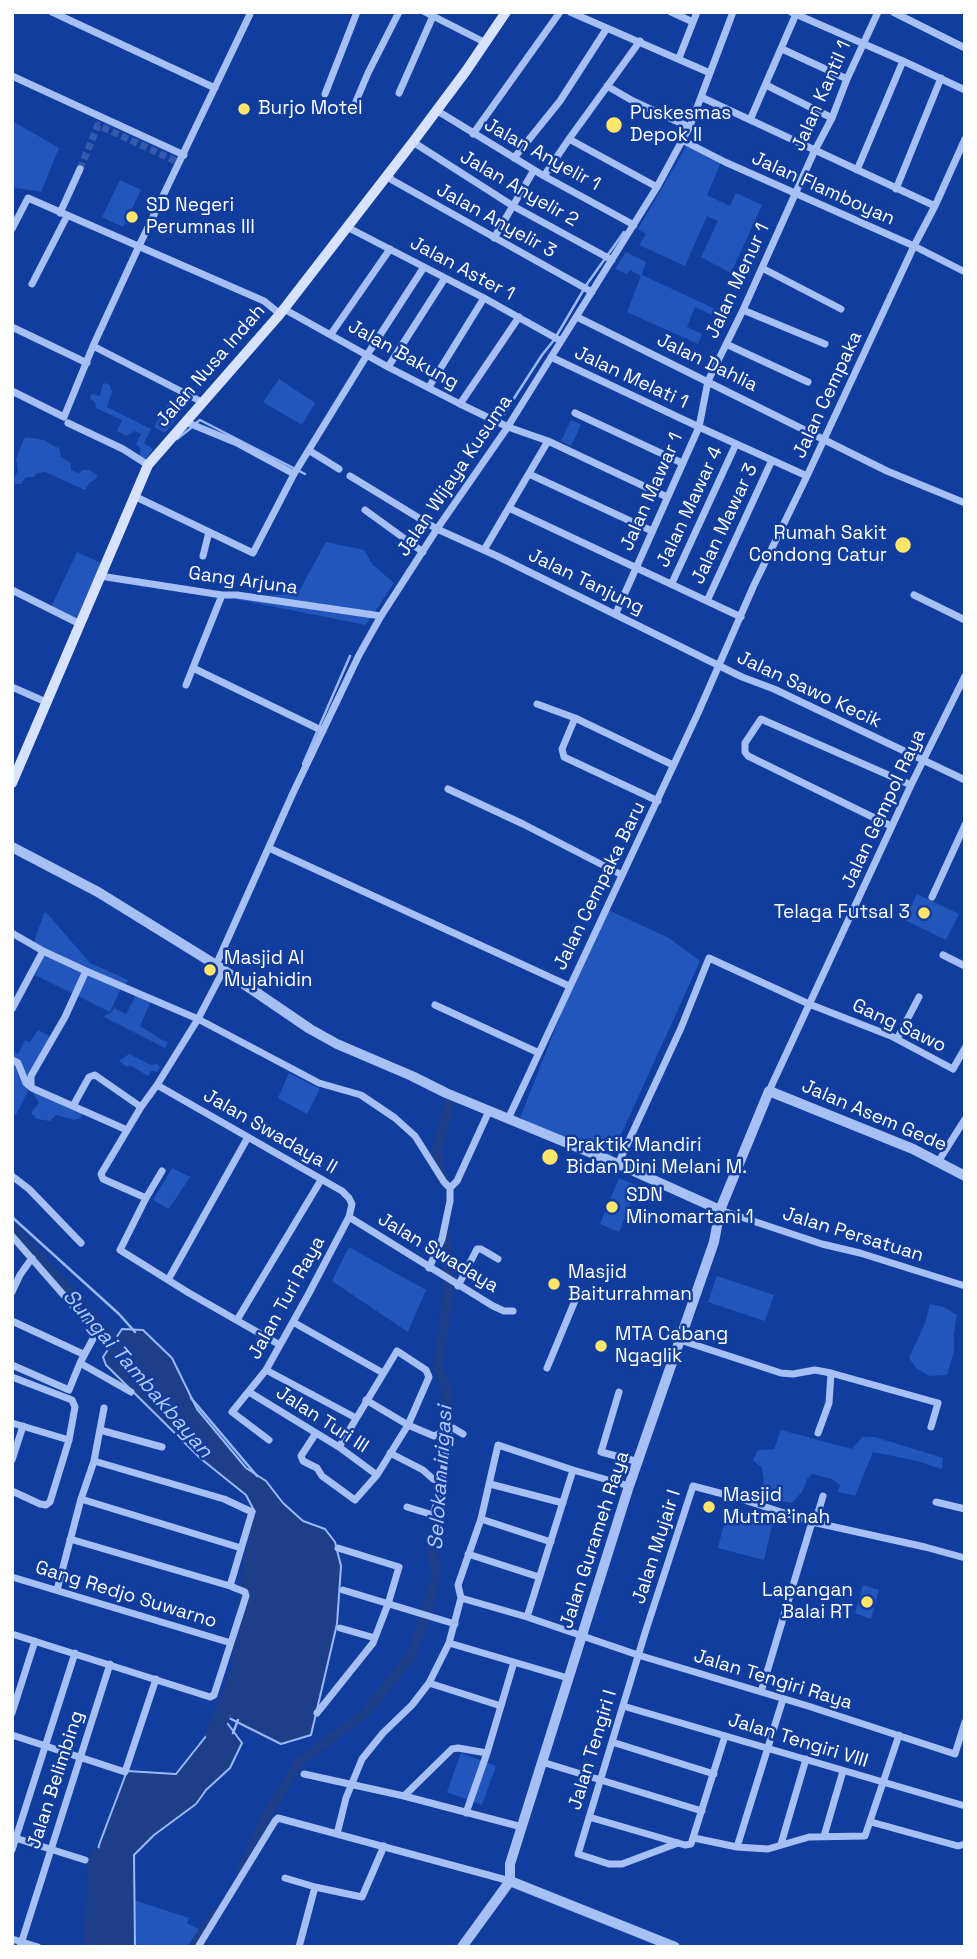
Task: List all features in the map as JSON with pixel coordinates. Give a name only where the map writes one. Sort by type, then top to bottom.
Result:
[{"type":"main road","name":"Jalan Nusa Indah","points":[[12,783],[148,465],[282,311],[413,142],[506,12]]},
{"type":"street","points":[[52,12],[215,88]]},
{"type":"street","points":[[66,420],[93,346],[251,12]]},
{"type":"street","points":[[325,94],[357,12]]},
{"type":"street","points":[[349,109],[354,106],[398,12]]},
{"type":"street","points":[[425,12],[486,43]]},
{"type":"street","points":[[472,134],[560,12]]},
{"type":"street","points":[[671,12],[693,22]]},
{"type":"street","points":[[679,58],[697,12]]},
{"type":"street","name":"Jalan Wijaya Kusuma","points":[[146,1198],[102,1177],[101,1174],[198,1019],[269,848],[359,655],[437,529],[508,427],[551,357],[558,339],[577,317],[588,290],[657,187],[690,127],[733,12]]},
{"type":"street","name":"Jalan Kantil 1","points":[[795,194],[832,118],[878,12]]},
{"type":"street","points":[[893,12],[965,48]]},
{"type":"street","points":[[575,13],[710,73]]},
{"type":"street","points":[[750,120],[782,49],[793,13],[965,90]]},
{"type":"street","points":[[399,93],[433,16]]},
{"type":"street","points":[[514,158],[561,101],[607,28]]},
{"type":"street","points":[[544,176],[640,41]]},
{"type":"street","points":[[782,49],[847,79]]},
{"type":"street","points":[[857,170],[903,61]]},
{"type":"street","points":[[12,76],[184,155]]},
{"type":"street","points":[[896,190],[941,78]]},
{"type":"street","points":[[766,85],[832,118]]},
{"type":"street","points":[[607,86],[690,127]]},
{"type":"street","points":[[701,97],[814,152],[935,206]]},
{"type":"street","name":"Jalan Anyelir 1","points":[[436,110],[544,176],[634,225]]},
{"type":"street","points":[[569,139],[657,187]]},
{"type":"street","name":"Jalan Cempaka","points":[[719,665],[965,139]]},
{"type":"street","name":"Jalan Flamboyan","points":[[682,141],[914,246],[965,272]]},
{"type":"street","name":"Jalan Anyelir 2","points":[[413,142],[513,206],[609,259]]},
{"type":"street","points":[[32,284],[80,169]]},
{"type":"street","points":[[494,238],[534,170]]},
{"type":"street","name":"Jalan Anyelir 3","points":[[388,175],[392,180],[588,290]]},
{"type":"street","name":"Jalan Menur 1","points":[[708,381],[795,194]]},
{"type":"street","name":"Jalan Bakung","points":[[12,229],[27,198],[264,301],[460,404],[508,427],[548,441],[667,497]]},
{"type":"street","name":"Jalan Aster 1","points":[[347,227],[558,339]]},
{"type":"street","points":[[331,334],[390,249]]},
{"type":"street","points":[[134,496],[253,553],[294,474],[424,267]]},
{"type":"street","points":[[762,268],[841,309]]},
{"type":"street","points":[[388,367],[445,278]]},
{"type":"street","points":[[429,387],[484,298]]},
{"type":"street","points":[[743,310],[825,344]]},
{"type":"street","points":[[460,404],[519,317]]},
{"type":"street","name":"Jalan Dahlia","points":[[577,317],[887,471],[965,503]]},
{"type":"street","points":[[12,327],[87,363]]},
{"type":"street","points":[[726,344],[808,382]]},
{"type":"street","points":[[93,346],[202,402]]},
{"type":"street","name":"Jalan Melati 1","points":[[551,357],[807,475]]},
{"type":"street","name":"Jalan Mawar 1","points":[[616,613],[699,427],[708,381]]},
{"type":"street","points":[[12,391],[148,465]]},
{"type":"street","points":[[575,413],[682,463]]},
{"type":"street","points":[[186,422],[237,443],[294,474]]},
{"type":"street","points":[[484,550],[548,441]]},
{"type":"street","name":"Jalan Mawar 4","points":[[672,583],[736,444]]},
{"type":"street","points":[[310,452],[339,470]]},
{"type":"street","name":"Jalan Mawar 3","points":[[707,601],[772,460]]},
{"type":"street","points":[[529,474],[652,531]]},
{"type":"street","name":"Jalan Tanjung","points":[[349,476],[437,529],[719,665]]},
{"type":"street","points":[[509,508],[741,617]]},
{"type":"street","points":[[365,510],[423,552]]},
{"type":"street","points":[[203,556],[209,532]]},
{"type":"street","name":"Gang Arjuna","points":[[100,576],[381,616]]},
{"type":"street","points":[[12,590],[80,624]]},
{"type":"street","points":[[186,685],[222,595]]},
{"type":"street","points":[[914,595],[965,620]]},
{"type":"street","name":"Jalan Sawo Kecik","points":[[719,665],[965,780]]},
{"type":"street","name":"Jalan Cempaka Baru","points":[[508,1119],[719,665]]},
{"type":"street","points":[[193,668],[323,731]]},
{"type":"street","name":"Jalan Gempol Raya","points":[[769,1091],[891,826],[965,676]]},
{"type":"street","points":[[12,687],[47,702]]},
{"type":"street","points":[[955,697],[965,702]]},
{"type":"street","points":[[537,704],[575,718],[673,765]]},
{"type":"street","points":[[575,718],[562,750],[564,757],[658,801]]},
{"type":"street","points":[[891,826],[748,756],[745,743],[761,719],[911,785]]},
{"type":"street","points":[[448,789],[622,875]]},
{"type":"street","points":[[932,897],[965,825]]},
{"type":"street","points":[[12,847],[98,892],[319,1034],[489,1111],[618,1164],[720,1210]]},
{"type":"street","points":[[269,848],[569,986]]},
{"type":"street","points":[[12,933],[86,971],[198,1019],[319,1083],[361,1095],[395,1118],[415,1136],[450,1188]]},
{"type":"street","points":[[12,1009],[43,951]]},
{"type":"street","points":[[943,956],[965,966]]},
{"type":"street","name":"Gang Sawo","points":[[618,1164],[681,1028],[709,958],[809,1004],[897,1039],[953,1069],[965,1048]]},
{"type":"street","points":[[32,1088],[31,1076],[65,1017],[86,971]]},
{"type":"street","points":[[12,989],[22,990]]},
{"type":"street","points":[[897,1039],[919,997]]},
{"type":"street","points":[[435,1005],[539,1053]]},
{"type":"street","points":[[12,1060],[18,1063],[26,1083],[32,1088],[127,1130]]},
{"type":"street","points":[[74,1106],[89,1077],[95,1075],[141,1107]]},
{"type":"street","name":"Jalan Swadaya II","points":[[157,1085],[342,1191],[352,1204],[349,1217]]},
{"type":"street","name":"Jalan Asem Gede","points":[[769,1091],[913,1149],[965,1176]]},
{"type":"street","name":"Jalan Gurameh Raya","points":[[510,1881],[510,1864],[629,1486],[714,1242],[720,1210],[769,1091]]},
{"type":"street","points":[[429,1268],[442,1239],[450,1188],[457,1181],[489,1111]]},
{"type":"street","points":[[938,1162],[965,1119]]},
{"type":"street","points":[[168,1280],[248,1137]]},
{"type":"street","points":[[162,1171],[120,1250],[280,1345]]},
{"type":"street","points":[[12,1176],[29,1189],[81,1243]]},
{"type":"street","points":[[237,1320],[321,1180]]},
{"type":"street","name":"Jalan Persatuan","points":[[720,1210],[822,1244],[965,1286]]},
{"type":"street","name":"Jalan Swadaya","points":[[349,1217],[493,1306],[513,1311]]},
{"type":"street","name":"Jalan Turi Raya","points":[[269,1440],[232,1412],[266,1370],[349,1217]]},
{"type":"street","points":[[12,1236],[95,1331],[83,1353],[69,1390],[12,1365]]},
{"type":"street","points":[[457,1285],[477,1249],[498,1259]]},
{"type":"street","points":[[12,1292],[16,1273],[32,1258]]},
{"type":"street","points":[[547,1368],[579,1291]]},
{"type":"street","points":[[12,1321],[83,1353]]},
{"type":"street","points":[[293,1322],[383,1373]]},
{"type":"street","points":[[680,1340],[781,1373],[816,1370],[938,1403],[931,1427]]},
{"type":"street","points":[[316,1433],[301,1456],[303,1461],[317,1468],[322,1476],[355,1500],[377,1475],[408,1425],[429,1377],[426,1370],[397,1351],[339,1447]]},
{"type":"street","points":[[80,1363],[131,1392]]},
{"type":"street","points":[[266,1370],[356,1418]]},
{"type":"street","points":[[818,1433],[829,1403],[831,1373]]},
{"type":"street","points":[[12,1377],[72,1400],[75,1407],[69,1440],[50,1502],[40,1504],[12,1490]]},
{"type":"street","name":"Jalan Turi III","points":[[249,1392],[339,1447],[377,1475]]},
{"type":"street","points":[[619,1392],[601,1452],[639,1462]]},
{"type":"street","points":[[366,1400],[408,1425],[433,1436],[453,1428],[464,1434]]},
{"type":"street","points":[[57,1590],[94,1461],[104,1408]]},
{"type":"street","points":[[12,1423],[69,1440]]},
{"type":"street","points":[[12,1460],[23,1426]]},
{"type":"street","points":[[100,1430],[162,1447]]},
{"type":"street","points":[[407,1507],[433,1516],[441,1483],[447,1430]]},
{"type":"street","points":[[337,1835],[346,1798],[362,1759],[429,1683],[449,1643],[461,1598],[458,1585],[481,1519],[498,1446],[629,1486]]},
{"type":"street","points":[[390,1452],[441,1483]]},
{"type":"street","points":[[94,1461],[224,1499],[250,1510],[252,1515],[230,1586]]},
{"type":"street","points":[[527,1617],[573,1470]]},
{"type":"street","points":[[490,1484],[563,1503]]},
{"type":"street","name":"Jalan Mujair I","points":[[638,1655],[693,1486],[813,1522]]},
{"type":"street","points":[[761,1692],[823,1496]]},
{"type":"street","points":[[81,1499],[241,1548]]},
{"type":"street","points":[[936,1502],[965,1509]]},
{"type":"street","points":[[481,1519],[551,1542]]},
{"type":"street","points":[[813,1522],[965,1558]]},
{"type":"street","points":[[12,1634],[212,1697],[215,1695],[246,1594],[230,1586],[70,1539]]},
{"type":"street","points":[[317,1713],[369,1650],[388,1604],[398,1566],[338,1548]]},
{"type":"street","points":[[468,1554],[539,1577]]},
{"type":"street","name":"Gang Redjo Suwarno","points":[[12,1577],[231,1643]]},
{"type":"street","points":[[343,1590],[455,1624]]},
{"type":"street","name":"Jalan Tengiri Raya","points":[[461,1598],[955,1754],[965,1722]]},
{"type":"street","points":[[340,1628],[375,1638]]},
{"type":"street","points":[[12,1713],[36,1641]]},
{"type":"street","points":[[449,1643],[568,1678]]},
{"type":"street","points":[[12,1850],[75,1653]]},
{"type":"street","name":"Jalan Tengiri I","points":[[638,1655],[578,1854],[609,1864],[622,1864],[678,1843]]},
{"type":"street","points":[[466,1813],[487,1754],[514,1662]]},
{"type":"street","name":"Jalan Belimbing","points":[[20,1944],[110,1664]]},
{"type":"street","points":[[12,1735],[123,1772],[127,1771],[156,1679]]},
{"type":"street","points":[[429,1683],[501,1706]]},
{"type":"street","points":[[737,1847],[783,1699]]},
{"type":"street","name":"Jalan Tengiri VIII","points":[[623,1706],[965,1806]]},
{"type":"street","points":[[589,1816],[685,1845],[692,1841],[768,1849],[808,1837],[865,1836],[899,1735]]},
{"type":"street","points":[[692,1841],[725,1736]]},
{"type":"street","points":[[612,1742],[714,1774]]},
{"type":"street","points":[[404,1796],[452,1749],[487,1754]]},
{"type":"street","points":[[782,1844],[806,1759]]},
{"type":"street","points":[[542,1762],[702,1811]]},
{"type":"street","points":[[824,1836],[843,1772]]},
{"type":"street","points":[[304,1774],[404,1796],[522,1827]]},
{"type":"street","points":[[198,1947],[278,1818],[510,1881],[675,1947]]},
{"type":"street","points":[[871,1822],[958,1846],[965,1844]]},
{"type":"street","points":[[14,1838],[85,1860]]},
{"type":"street","points":[[285,1878],[362,1897],[384,1846]]},
{"type":"street","points":[[462,1947],[510,1881]]},
{"type":"street","points":[[299,1947],[315,1887]]},
{"type":"street","points":[[12,1939],[20,1944],[38,1947]]},
{"type":"shaded area","points":[[12,121],[59,148],[41,192],[12,187]]},
{"type":"shaded area","points":[[687,145],[721,162],[707,195],[730,206],[736,193],[762,205],[731,273],[701,257],[718,221],[707,216],[685,266],[639,245],[646,234],[638,229]]},
{"type":"shaded area","points":[[120,180],[141,190],[123,227],[102,217]]},
{"type":"shaded area","points":[[626,252],[646,262],[642,275],[715,309],[712,315],[695,307],[687,327],[702,334],[698,344],[627,312],[641,276],[630,270],[627,274],[615,269]]},
{"type":"shaded area","points":[[279,379],[315,403],[302,425],[263,402]]},
{"type":"shaded area","points":[[104,383],[110,385],[112,392],[107,407],[151,429],[144,443],[153,449],[144,462],[138,456],[141,449],[136,444],[141,434],[135,431],[126,436],[117,431],[122,420],[96,408],[95,402],[91,400],[92,394],[100,396]]},
{"type":"shaded area","points":[[170,400],[185,407],[165,433],[154,427]]},
{"type":"shaded area","points":[[571,420],[581,425],[571,446],[561,441]]},
{"type":"shaded area","points":[[25,437],[44,440],[59,448],[61,457],[71,463],[71,470],[79,473],[89,470],[97,475],[96,479],[90,482],[85,490],[45,472],[26,477],[21,484],[15,484],[18,471],[16,459]]},
{"type":"shaded area","points":[[326,542],[364,550],[373,565],[394,583],[366,625],[235,599],[298,593]]},
{"type":"shaded area","points":[[77,552],[101,563],[77,619],[51,607]]},
{"type":"shaded area","points":[[917,894],[959,914],[946,940],[905,920]]},
{"type":"shaded area","points":[[608,910],[669,938],[700,961],[609,1161],[520,1118],[571,989]]},
{"type":"shaded area","points":[[45,911],[90,963],[128,980],[125,987],[33,944]]},
{"type":"shaded area","points":[[45,952],[121,988],[110,1012],[35,975]]},
{"type":"shaded area","points":[[136,995],[151,1001],[140,1026],[168,1042],[165,1048],[104,1017],[114,1008],[126,1014]]},
{"type":"shaded area","points":[[38,1030],[50,1036],[26,1083],[28,1091],[16,1115],[12,1113],[12,1051],[18,1054],[25,1040],[30,1042]]},
{"type":"shaded area","points":[[129,1054],[160,1067],[157,1072],[152,1070],[148,1076],[119,1061]]},
{"type":"shaded area","points":[[289,1073],[320,1089],[307,1114],[278,1098]]},
{"type":"shaded area","points":[[30,1088],[82,1112],[81,1118],[74,1120],[56,1115],[50,1121],[37,1119],[31,1113],[39,1103]]},
{"type":"shaded area","points":[[172,1168],[190,1177],[169,1209],[153,1200]]},
{"type":"shaded area","points":[[619,1178],[637,1186],[619,1232],[600,1224]]},
{"type":"shaded area","points":[[349,1247],[426,1290],[408,1332],[332,1281]]},
{"type":"shaded area","points":[[717,1276],[774,1295],[765,1321],[708,1302]]},
{"type":"shaded area","points":[[930,1304],[944,1307],[957,1315],[954,1352],[947,1375],[930,1376],[917,1369],[909,1358],[925,1323]]},
{"type":"shaded area","points":[[781,1430],[852,1449],[862,1437],[875,1437],[943,1458],[942,1469],[873,1452],[855,1496],[838,1492],[840,1485],[832,1479],[812,1474],[792,1503],[781,1501],[760,1492],[764,1482],[762,1468],[753,1460],[758,1450],[774,1449]]},
{"type":"shaded area","points":[[752,1515],[773,1521],[764,1560],[718,1548],[723,1527]]},
{"type":"shaded area","name":"Lapangan Balai RT","points":[[863,1585],[879,1590],[871,1619],[855,1613]]},
{"type":"shaded area","points":[[461,1753],[496,1766],[482,1805],[447,1792]]},
{"type":"shaded area","points":[[134,1900],[189,1918],[187,1923],[206,1933],[198,1947],[135,1947]]},
{"type":"water","points":[[122,1329],[143,1330],[172,1358],[197,1409],[246,1468],[266,1481],[283,1503],[303,1521],[325,1529],[335,1542],[341,1566],[337,1624],[311,1735],[281,1744],[229,1718],[252,1595],[258,1518],[246,1495],[200,1458],[106,1365],[103,1357]]},
{"type":"water","points":[[222,1716],[242,1743],[230,1768],[206,1790],[196,1804],[154,1835],[134,1855],[135,1947],[91,1947],[99,1845],[127,1771],[176,1774]]},
{"type":"waterway","points":[[500,420],[554,340],[587,284],[624,232]]},
{"type":"waterway","points":[[196,423],[200,420],[305,474]]},
{"type":"waterway","points":[[177,439],[191,428]]},
{"type":"waterway","points":[[303,764],[350,656]]},
{"type":"waterway","name":"Selokan irigasi","points":[[442,1179],[437,1150],[450,1093]]},
{"type":"waterway","points":[[12,1217],[119,1314],[135,1332]]},
{"type":"waterway","name":"Selokan irigasi","points":[[444,1230],[449,1279],[438,1368],[447,1390],[445,1439]]},
{"type":"waterway","name":"Sungai Tambakbayan","points":[[12,1231],[127,1360]]},
{"type":"waterway","points":[[191,1398],[257,1476]]},
{"type":"waterway","name":"Selokan irigasi","points":[[436,1506],[433,1555],[436,1575]]},
{"type":"waterway","name":"Sungai Tambakbayan","points":[[213,1733],[239,1669],[250,1570],[261,1518]]},
{"type":"waterway","name":"Selokan irigasi","points":[[241,1873],[264,1820],[299,1762],[365,1713],[411,1656],[434,1583]]},
{"type":"waterway","points":[[233,1733],[238,1720]]},
{"type":"waterway","name":"Sungai Tambakbayan","points":[[91,1947],[97,1856]]},
{"type":"waterway","name":"Selokan irigasi","points":[[193,1947],[216,1912]]},
{"type":"tunnel","points":[[80,169],[98,125],[180,163]]},
{"type":"place","name":"Burjo Motel","points":[[244,109]]},
{"type":"place","name":"Puskesmas Depok II","points":[[614,125]]},
{"type":"place","name":"SD Negeri Perumnas III","points":[[132,217]]},
{"type":"place","name":"Rumah Sakit Condong Catur","points":[[903,545]]},
{"type":"place","name":"Telaga Futsal 3","points":[[924,913]]},
{"type":"place","name":"Masjid Al Mujahidin","points":[[210,970]]},
{"type":"place","name":"Praktik Mandiri Bidan Dini Melani M.","points":[[550,1157]]},
{"type":"place","name":"SDN Minomartani 1","points":[[612,1207]]},
{"type":"place","name":"Masjid Baiturrahman","points":[[554,1284]]},
{"type":"place","name":"MTA Cabang Ngaglik","points":[[601,1346]]},
{"type":"place","name":"Masjid Mutma'inah","points":[[709,1507]]},
{"type":"place","name":"Lapangan Balai RT","points":[[867,1602]]}]
